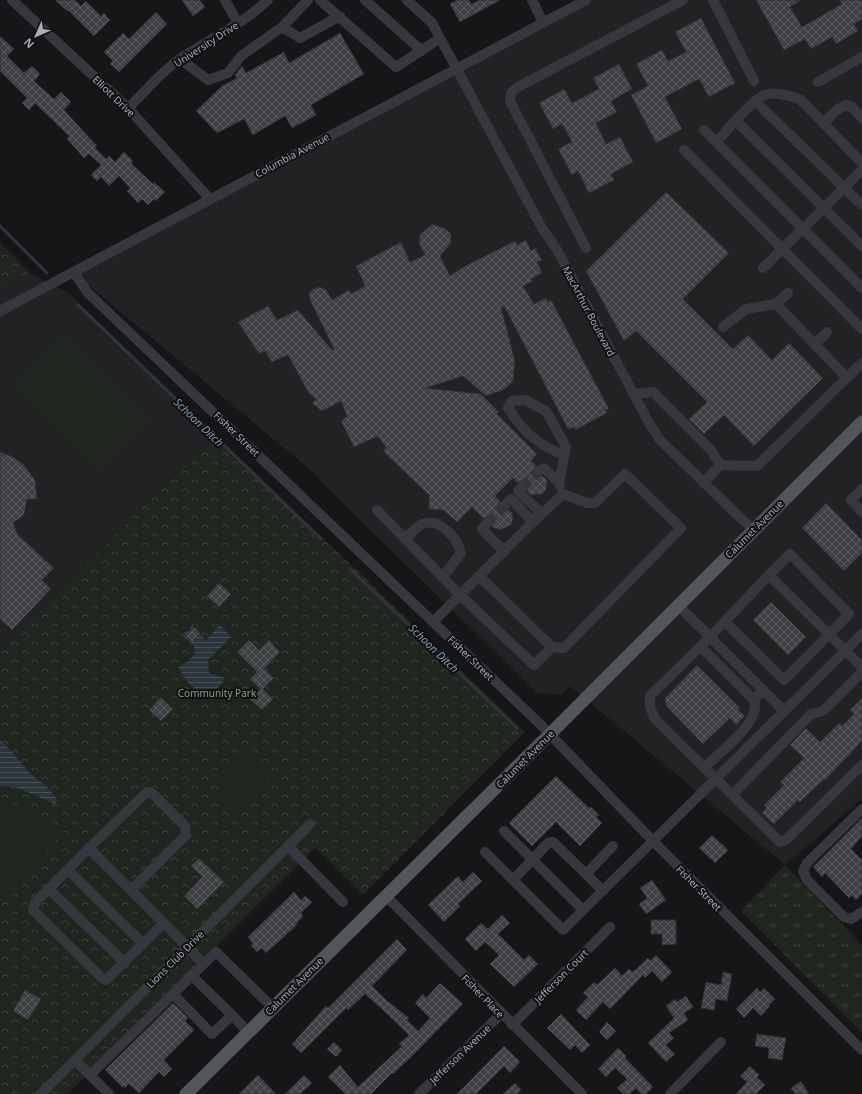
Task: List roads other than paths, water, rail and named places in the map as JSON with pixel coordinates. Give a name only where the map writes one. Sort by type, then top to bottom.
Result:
[{"type":"main road","name":"Calumet Avenue","points":[[186,1094],[550,734],[862,422]]},
{"type":"street","name":"Elliott Drive","points":[[12,0],[128,108],[209,198]]},
{"type":"street","points":[[225,0],[238,23]]},
{"type":"street","name":"University Drive","points":[[128,108],[180,59],[238,23],[268,0]]},
{"type":"street","points":[[180,59],[208,80],[228,73],[241,56],[282,26],[308,0]]},
{"type":"street","points":[[320,0],[340,16],[396,67],[439,39]]},
{"type":"street","points":[[365,0],[422,51]]},
{"type":"street","name":"MacArthur Boulevard","points":[[407,0],[432,23],[439,39],[457,69],[542,228],[557,250],[633,394],[660,440],[753,530]]},
{"type":"street","points":[[532,0],[543,22]]},
{"type":"street","name":"Columbia Avenue","points":[[0,311],[74,273],[209,198],[586,0]]},
{"type":"street","points":[[586,248],[510,100],[511,93],[516,88],[683,0]]},
{"type":"street","points":[[713,0],[754,81]]},
{"type":"street","points":[[282,26],[300,38],[340,16]]},
{"type":"street","points":[[818,82],[862,57]]},
{"type":"street","points":[[716,142],[755,102],[766,94],[791,95],[801,100],[862,163]]},
{"type":"street","points":[[755,102],[862,205]]},
{"type":"street","points":[[824,124],[838,109],[846,105],[852,107],[862,118]]},
{"type":"street","points":[[736,121],[862,246]]},
{"type":"street","points":[[704,130],[862,288]]},
{"type":"street","points":[[684,150],[862,329]]},
{"type":"street","points":[[763,268],[862,170]]},
{"type":"street","name":"Fisher Street","points":[[74,273],[88,293],[550,734],[653,842],[862,1050]]},
{"type":"street","points":[[723,327],[746,309],[776,304],[788,293]]},
{"type":"street","points":[[776,304],[847,378]]},
{"type":"street","points":[[815,344],[826,332]]},
{"type":"street","points":[[704,483],[720,465],[757,466],[862,363]]},
{"type":"street","points":[[633,394],[653,392],[710,450],[720,465]]},
{"type":"street","points":[[563,494],[560,483],[566,447],[546,411],[525,400],[512,401],[508,408],[517,422],[537,442],[564,455]]},
{"type":"street","points":[[540,470],[544,468],[560,483]]},
{"type":"street","points":[[479,576],[552,647],[564,648],[681,528],[625,474],[595,503],[587,503],[563,494]]},
{"type":"street","points":[[522,488],[518,491],[541,513]]},
{"type":"street","points":[[862,489],[851,500],[862,512]]},
{"type":"street","points":[[433,622],[541,513],[563,494]]},
{"type":"street","points":[[505,505],[511,499],[533,522]]},
{"type":"street","points":[[377,510],[460,595],[534,665],[552,647]]},
{"type":"street","points":[[406,539],[420,525],[429,522],[439,524],[453,536],[461,553],[443,577]]},
{"type":"street","points":[[487,523],[482,529],[504,551]]},
{"type":"street","points":[[725,622],[784,680],[849,614],[790,554],[701,647],[650,696],[650,707],[655,719],[717,778],[780,842],[786,840],[862,765]]},
{"type":"street","points":[[769,575],[862,666]]},
{"type":"street","points":[[678,605],[784,711]]},
{"type":"street","points":[[485,852],[563,930],[862,634]]},
{"type":"street","points":[[701,647],[754,700],[756,707],[753,718],[705,767]]},
{"type":"street","points":[[733,794],[811,714],[823,710],[862,672]]},
{"type":"street","points":[[754,700],[763,690]]},
{"type":"street","points":[[132,890],[186,835],[187,830],[185,826],[152,794],[147,792],[35,903],[33,910],[102,978],[106,980],[164,923]]},
{"type":"street","points":[[860,918],[852,919],[844,917],[807,880],[803,871],[807,862],[862,809]]},
{"type":"street","name":"Lions Club Drive","points":[[48,1092],[75,1060],[310,824]]},
{"type":"street","points":[[504,830],[583,910]]},
{"type":"street","points":[[513,880],[534,860],[548,843],[553,842],[603,891]]},
{"type":"street","points":[[288,846],[343,902]]},
{"type":"street","points":[[586,874],[613,846]]},
{"type":"street","points":[[89,848],[203,963]]},
{"type":"street","points":[[68,870],[143,944]]},
{"type":"street","points":[[49,889],[124,963]]},
{"type":"street","name":"Fisher Place","points":[[386,896],[501,1014],[582,1094]]},
{"type":"street","name":"Jefferson Court","points":[[512,1025],[610,927]]},
{"type":"street","points":[[90,1075],[203,963],[209,961],[216,952],[273,1008]]},
{"type":"street","points":[[191,975],[248,1032]]},
{"type":"street","points":[[173,994],[212,1034],[232,1015]]},
{"type":"street","name":"Jefferson Avenue","points":[[419,1094],[501,1014]]},
{"type":"street","points":[[670,1094],[721,1042]]},
{"type":"street","points":[[75,1060],[109,1094]]},
{"type":"waterway","name":"Schoon Ditch","points":[[0,226],[47,273]]},
{"type":"waterway","name":"Schoon Ditch","points":[[78,305],[321,539]]},
{"type":"waterway","name":"Schoon Ditch","points":[[350,569],[517,728]]},
{"type":"tunnel","points":[[522,487],[540,470]]},
{"type":"tunnel","points":[[487,523],[505,505]]},
{"type":"park label","name":"Community Park","points":[[217,693]]}]
